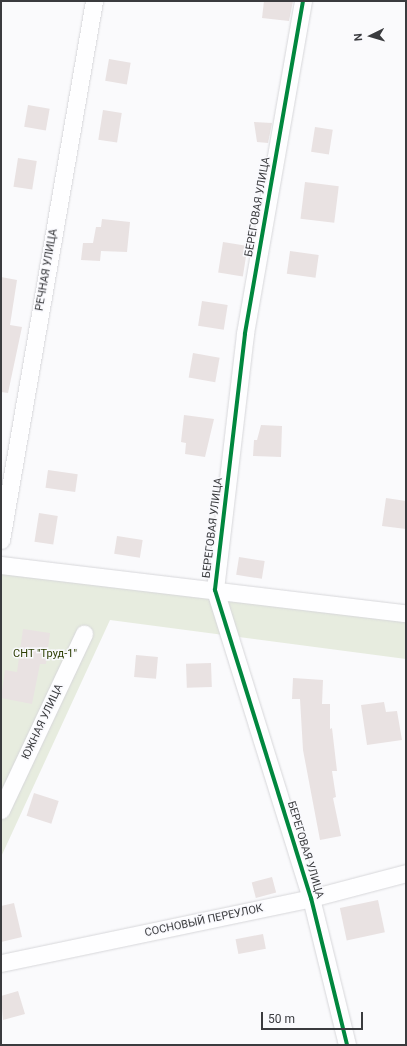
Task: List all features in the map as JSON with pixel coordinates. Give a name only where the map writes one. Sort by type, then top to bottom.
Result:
[{"type":"street","name":"РЕЧНАЯ УЛИЦА","points":[[1,540],[94,1]]},
{"type":"street","name":"БЕРЕГОВАЯ УЛИЦА","points":[[303,1],[245,334],[215,590],[311,898],[347,1045]]},
{"type":"street","points":[[1,565],[406,613]]},
{"type":"street","name":"ЮЖНАЯ УЛИЦА","points":[[1,810],[84,634]]},
{"type":"street","name":"СОСНОВЫЙ ПЕРЕУЛОК","points":[[1,963],[311,898],[406,873]]},
{"type":"green space","name":"СНТ \"Труд-1\"","points":[[1,571],[406,616],[406,659],[110,620],[1,857]]},
{"type":"building","points":[[264,1],[293,1],[289,21],[262,18]]},
{"type":"building","points":[[109,59],[131,63],[127,84],[105,81]]},
{"type":"building","points":[[28,105],[50,109],[46,130],[24,127]]},
{"type":"building","points":[[103,110],[122,113],[117,143],[98,140]]},
{"type":"building","points":[[254,122],[272,123],[268,143],[257,142]]},
{"type":"building","points":[[315,127],[333,130],[329,155],[311,152]]},
{"type":"building","points":[[18,158],[37,161],[32,190],[13,187]]},
{"type":"building","points":[[305,182],[339,186],[334,223],[300,219]]},
{"type":"building","points":[[102,219],[130,222],[127,252],[101,251],[100,261],[81,260],[83,243],[93,243],[96,227],[101,227]]},
{"type":"building","points":[[223,242],[248,246],[243,277],[218,273]]},
{"type":"building","points":[[290,251],[319,255],[316,278],[287,274]]},
{"type":"building","points":[[1,277],[17,280],[10,325],[22,327],[8,393],[1,392]]},
{"type":"building","points":[[202,301],[228,305],[224,330],[198,326]]},
{"type":"building","points":[[193,353],[220,358],[215,382],[189,378]]},
{"type":"building","points":[[184,415],[214,419],[205,457],[185,454],[186,443],[181,442]]},
{"type":"building","points":[[261,425],[282,426],[281,457],[253,456],[254,440],[257,440]]},
{"type":"building","points":[[48,470],[78,474],[75,492],[45,488]]},
{"type":"building","points":[[386,498],[406,501],[406,529],[382,526]]},
{"type":"building","points":[[39,513],[58,516],[53,545],[34,542]]},
{"type":"building","points":[[117,536],[143,540],[140,558],[114,554]]},
{"type":"building","points":[[239,557],[265,561],[262,579],[236,575]]},
{"type":"building","points":[[23,629],[50,633],[46,664],[40,664],[32,704],[1,698],[5,670],[17,672]]},
{"type":"building","points":[[136,655],[158,657],[156,679],[134,677]]},
{"type":"building","points":[[211,663],[212,687],[187,688],[186,664]]},
{"type":"building","points":[[293,678],[323,680],[322,704],[330,704],[330,729],[332,728],[337,771],[332,771],[336,797],[333,798],[341,836],[320,840],[303,750],[300,699],[292,699]]},
{"type":"building","points":[[384,702],[386,712],[397,711],[402,740],[367,745],[361,705]]},
{"type":"building","points":[[34,793],[59,801],[51,824],[27,816]]},
{"type":"building","points":[[272,877],[276,892],[256,898],[252,882]]},
{"type":"building","points":[[378,900],[385,932],[347,940],[340,908]]},
{"type":"building","points":[[14,903],[22,937],[1,942],[1,906]]},
{"type":"building","points":[[263,934],[266,949],[238,954],[236,939]]},
{"type":"building","points":[[18,991],[25,1014],[3,1020],[1,996]]},
{"type":"cycle path","points":[[303,1],[245,334],[215,590],[311,898],[347,1045]]}]
